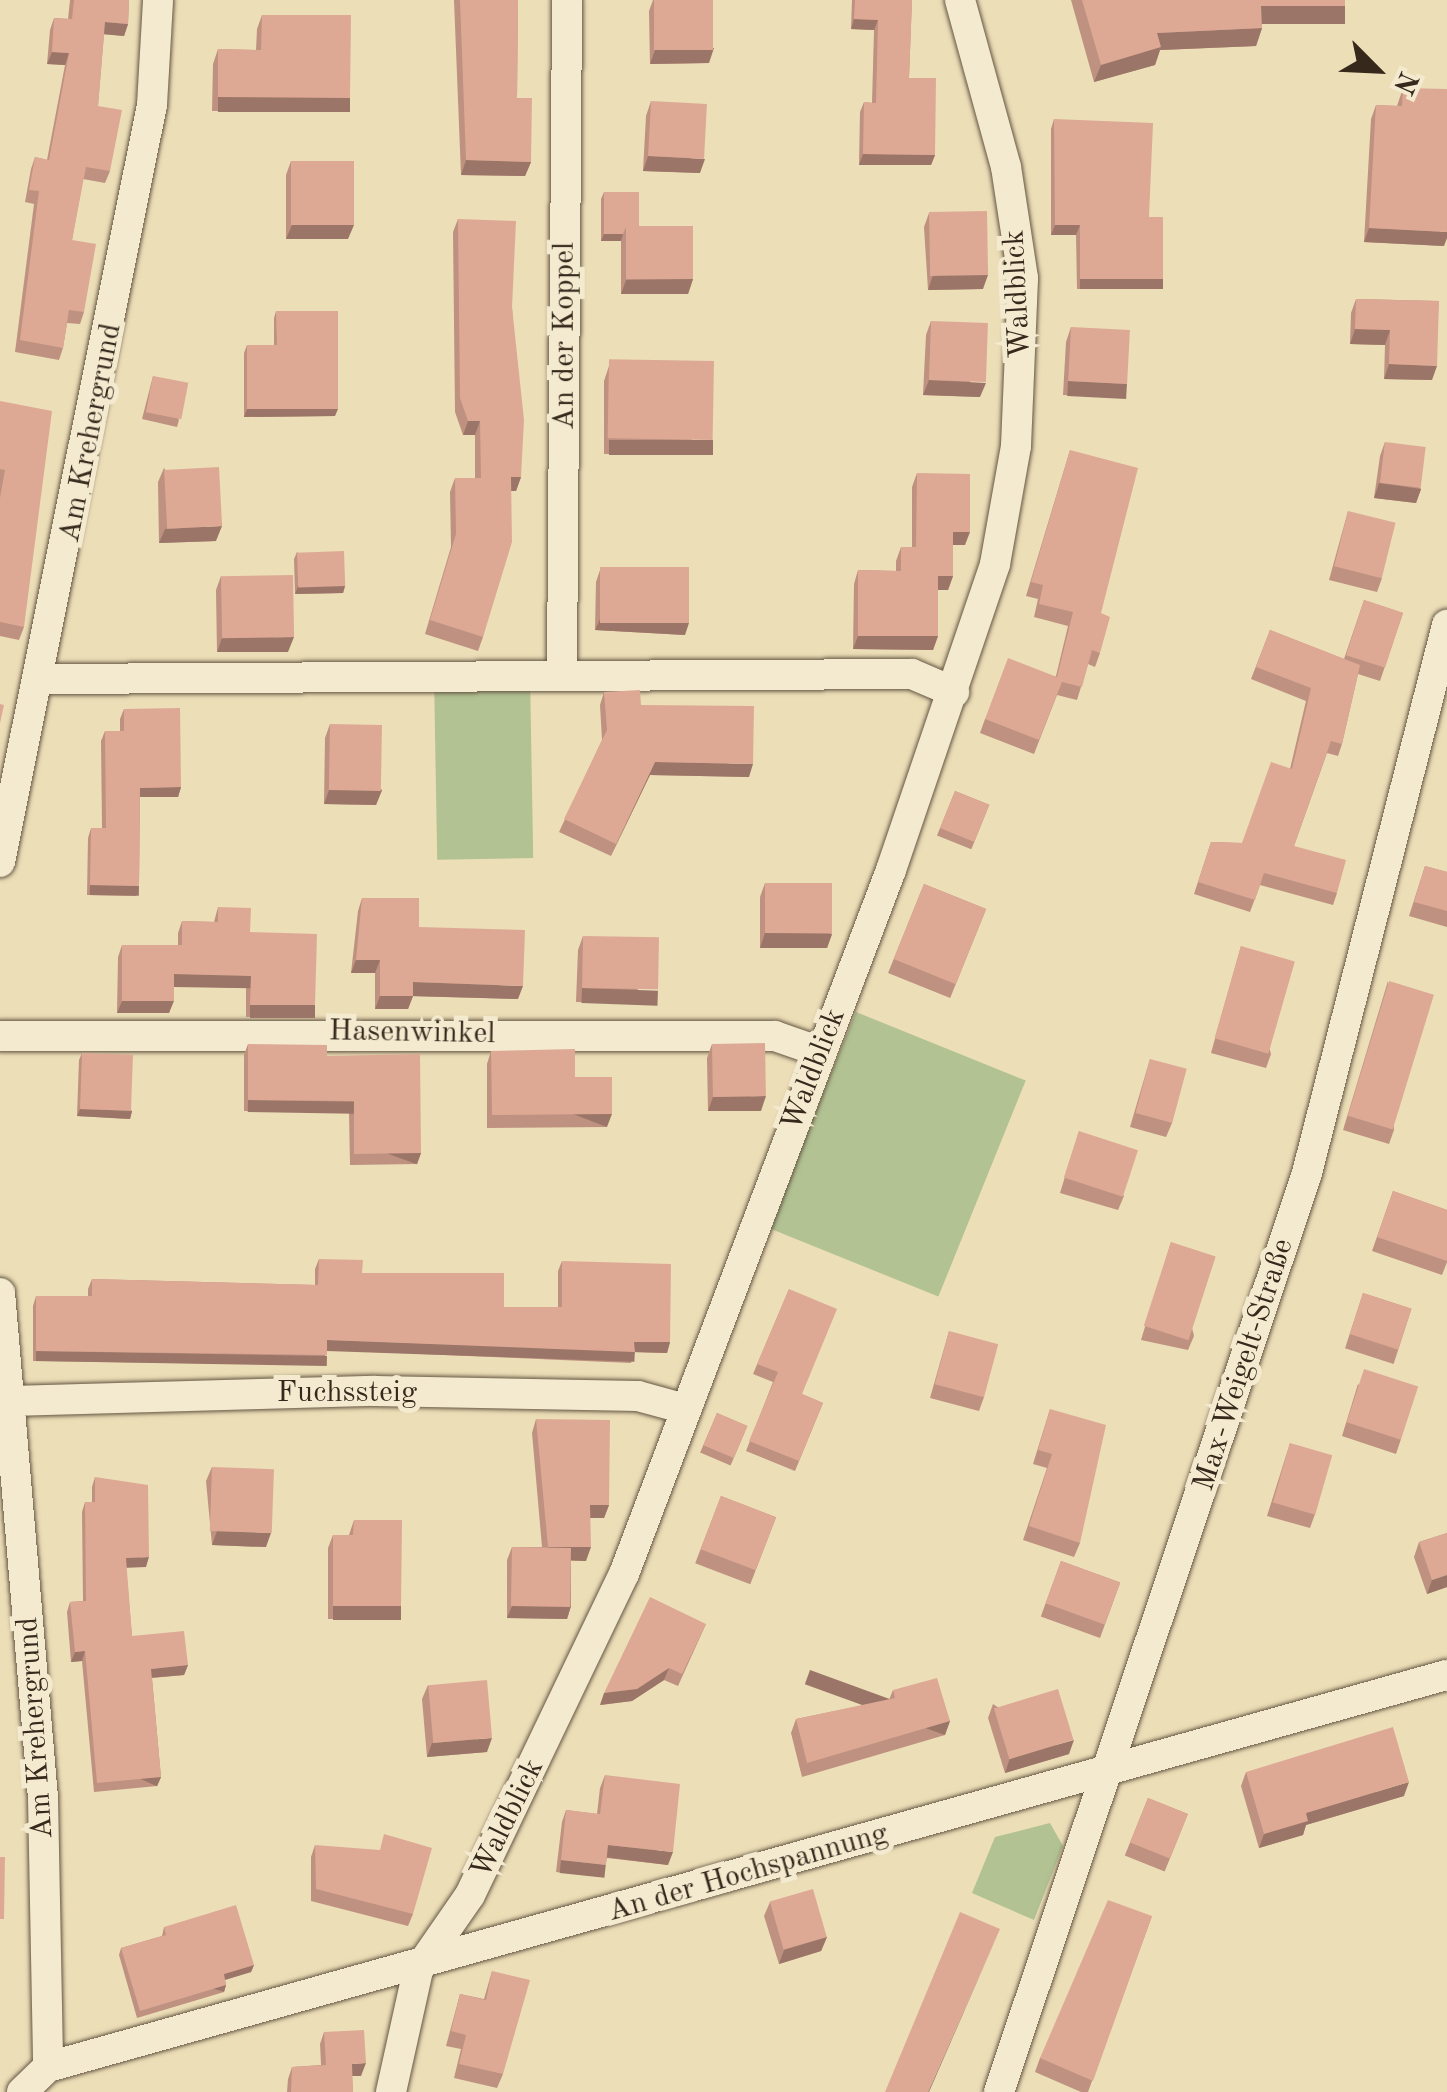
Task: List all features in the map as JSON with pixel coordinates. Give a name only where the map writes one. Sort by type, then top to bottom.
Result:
[{"type":"street","name":"Am Krehergrund","points":[[0,862],[43,680],[152,105],[158,0]]},
{"type":"street","name":"An der Koppel","points":[[562,671],[567,0]]},
{"type":"street","name":"Waldblick","points":[[392,2092],[418,1970],[470,1896],[587,1658],[821,1052],[954,692],[1009,503],[1025,354],[1006,166],[960,0]]},
{"type":"street","name":"Max-Weigelt-Straße","points":[[999,2092],[1112,1771],[1307,1174],[1447,626]]},
{"type":"street","points":[[43,680],[562,671],[912,674],[954,692]]},
{"type":"street","name":"Hasenwinkel","points":[[0,1036],[775,1036],[821,1052]]},
{"type":"street","name":"Am Krehergrund","points":[[0,1293],[44,1798],[48,2067]]},
{"type":"street","name":"Fuchssteig","points":[[10,1401],[375,1391],[638,1396],[682,1408]]},
{"type":"street","name":"An der Hochspannung","points":[[48,2067],[418,1970],[1446,1675]]},
{"type":"street","points":[[22,2092],[48,2067]]},
{"type":"green space","points":[[530,674],[533,858],[437,860],[434,676]]},
{"type":"green space","points":[[856,1012],[1026,1081],[938,1297],[769,1228]]},
{"type":"green space","points":[[1050,1823],[1063,1846],[1034,1920],[972,1893],[995,1837]]},
{"type":"building","points":[[74,0],[129,0],[128,24],[105,22],[98,106],[122,110],[110,171],[86,167],[72,240],[96,244],[84,312],[69,310],[63,348],[20,340],[39,191],[29,190],[35,157],[49,160],[69,53],[52,52],[54,18],[72,19]]},
{"type":"building","points":[[460,0],[518,0],[517,98],[532,98],[531,162],[466,160]]},
{"type":"building","points":[[654,0],[713,0],[713,50],[654,50]]},
{"type":"building","points":[[855,0],[912,0],[909,78],[936,78],[935,155],[863,154],[864,102],[876,103],[878,20],[854,19]]},
{"type":"building","points":[[1082,0],[1345,0],[1345,6],[1261,6],[1262,28],[1157,33],[1161,47],[1101,65]]},
{"type":"building","points":[[262,15],[351,15],[350,98],[218,97],[218,49],[261,50]]},
{"type":"building","points":[[1403,88],[1447,89],[1447,232],[1369,228],[1376,105],[1402,106]]},
{"type":"building","points":[[651,101],[707,104],[704,159],[648,156]]},
{"type":"building","points":[[1054,119],[1153,123],[1149,217],[1163,217],[1163,279],[1080,279],[1080,225],[1055,225]]},
{"type":"building","points":[[291,161],[354,161],[354,225],[291,225]]},
{"type":"building","points":[[604,192],[639,192],[639,227],[626,227],[623,234],[604,234]]},
{"type":"building","points":[[987,211],[988,275],[930,276],[929,212]]},
{"type":"building","points":[[458,219],[516,221],[512,307],[524,420],[521,477],[511,477],[512,542],[483,637],[430,620],[456,534],[455,478],[481,478],[480,421],[468,421],[460,398]]},
{"type":"building","points":[[626,226],[693,226],[693,279],[626,279]]},
{"type":"building","points":[[1356,299],[1439,301],[1437,366],[1389,364],[1390,330],[1355,329]]},
{"type":"building","points":[[276,311],[338,311],[338,409],[247,409],[247,345],[277,345]]},
{"type":"building","points":[[931,321],[988,323],[986,382],[929,380]]},
{"type":"building","points":[[1071,327],[1130,330],[1127,384],[1068,381]]},
{"type":"building","points":[[609,359],[714,361],[713,440],[608,438]]},
{"type":"building","points":[[153,376],[188,383],[181,419],[146,412]]},
{"type":"building","points":[[0,401],[52,411],[24,627],[0,622],[0,498],[5,470],[0,469]]},
{"type":"building","points":[[1385,442],[1426,447],[1421,488],[1380,483]]},
{"type":"building","points":[[1070,450],[1138,468],[1101,613],[1110,617],[1100,653],[1092,650],[1082,687],[1062,682],[1039,740],[985,719],[1008,658],[1057,677],[1073,612],[1039,604],[1043,585],[1031,582]]},
{"type":"building","points":[[219,467],[222,526],[167,529],[164,470]]},
{"type":"building","points":[[917,473],[970,474],[970,532],[953,532],[953,576],[938,576],[938,636],[858,636],[858,570],[901,571],[901,547],[916,547]]},
{"type":"building","points":[[1348,511],[1396,523],[1382,578],[1334,566]]},
{"type":"building","points":[[344,551],[345,586],[298,588],[297,553]]},
{"type":"building","points":[[600,567],[689,567],[689,623],[600,623]]},
{"type":"building","points":[[293,575],[294,637],[222,638],[221,576]]},
{"type":"building","points":[[1364,600],[1403,613],[1385,668],[1346,655]]},
{"type":"building","points":[[1270,630],[1360,665],[1342,744],[1331,741],[1294,846],[1346,860],[1337,893],[1264,873],[1255,900],[1198,882],[1211,842],[1242,843],[1271,762],[1292,769],[1311,688],[1256,667]]},
{"type":"building","points":[[640,690],[641,705],[754,706],[753,764],[655,762],[616,844],[564,819],[607,730],[604,692]]},
{"type":"building","points":[[180,708],[181,787],[140,788],[139,886],[90,885],[91,828],[106,828],[105,731],[124,731],[124,709]]},
{"type":"building","points":[[330,724],[382,725],[381,791],[329,790]]},
{"type":"building","points":[[955,791],[989,805],[974,842],[940,828]]},
{"type":"building","points":[[1425,866],[1447,872],[1447,911],[1414,902]]},
{"type":"building","points":[[765,883],[832,883],[832,933],[765,933]]},
{"type":"building","points":[[924,884],[986,909],[956,984],[894,959]]},
{"type":"building","points":[[362,898],[419,898],[419,927],[525,930],[523,986],[413,982],[413,996],[380,996],[380,960],[356,960]]},
{"type":"building","points":[[218,907],[251,908],[250,932],[317,934],[315,1005],[250,1005],[251,976],[174,974],[174,1001],[122,1001],[122,945],[182,945],[182,921],[218,922]]},
{"type":"building","points":[[583,936],[659,937],[658,989],[582,988]]},
{"type":"building","points":[[1241,946],[1295,961],[1268,1054],[1215,1038]]},
{"type":"building","points":[[1389,981],[1434,995],[1393,1130],[1348,1116]]},
{"type":"building","points":[[765,1043],[766,1096],[713,1097],[712,1044]]},
{"type":"building","points":[[248,1044],[327,1045],[327,1056],[420,1054],[421,1153],[354,1154],[354,1101],[248,1100]]},
{"type":"building","points":[[575,1049],[575,1077],[612,1077],[612,1114],[492,1115],[491,1051]]},
{"type":"building","points":[[82,1053],[133,1055],[131,1111],[80,1109]]},
{"type":"building","points":[[1150,1059],[1187,1069],[1172,1123],[1136,1113]]},
{"type":"building","points":[[1079,1131],[1138,1150],[1123,1197],[1064,1178]]},
{"type":"building","points":[[1393,1191],[1447,1210],[1447,1261],[1377,1237]]},
{"type":"building","points":[[1171,1242],[1216,1257],[1189,1340],[1144,1326]]},
{"type":"building","points":[[319,1259],[363,1260],[362,1273],[504,1273],[504,1307],[562,1307],[562,1261],[671,1264],[670,1342],[634,1342],[635,1352],[327,1340],[327,1355],[36,1351],[36,1296],[92,1296],[92,1279],[318,1285]]},
{"type":"building","points":[[789,1289],[837,1309],[802,1394],[823,1403],[799,1461],[749,1441],[778,1372],[757,1364]]},
{"type":"building","points":[[1363,1293],[1412,1309],[1398,1350],[1350,1334]]},
{"type":"building","points":[[949,1331],[998,1344],[984,1397],[935,1384]]},
{"type":"building","points":[[1364,1369],[1418,1387],[1401,1440],[1347,1422]]},
{"type":"building","points":[[1050,1409],[1106,1425],[1080,1543],[1029,1526],[1052,1454],[1038,1450]]},
{"type":"building","points":[[717,1413],[747,1426],[734,1458],[703,1445]]},
{"type":"building","points":[[536,1419],[610,1420],[609,1505],[590,1505],[591,1547],[548,1547]]},
{"type":"building","points":[[1290,1443],[1332,1455],[1315,1515],[1273,1503]]},
{"type":"building","points":[[212,1467],[274,1469],[272,1533],[210,1531]]},
{"type":"building","points":[[95,1477],[148,1485],[149,1557],[126,1558],[132,1636],[184,1631],[188,1665],[151,1669],[161,1777],[97,1783],[85,1651],[75,1652],[70,1602],[86,1601],[85,1502],[95,1502]]},
{"type":"building","points":[[721,1496],[776,1517],[756,1570],[701,1549]]},
{"type":"building","points":[[354,1520],[402,1520],[401,1606],[333,1606],[333,1535],[353,1535]]},
{"type":"building","points":[[1447,1533],[1447,1575],[1432,1580],[1419,1542]]},
{"type":"building","points":[[512,1547],[571,1548],[570,1607],[511,1606]]},
{"type":"building","points":[[1061,1561],[1120,1583],[1105,1625],[1046,1603]]},
{"type":"building","points":[[650,1597],[706,1624],[682,1674],[669,1668],[637,1689],[604,1693]]},
{"type":"building","points":[[937,1678],[950,1721],[807,1763],[796,1719],[895,1698],[893,1690]]},
{"type":"building","points":[[487,1680],[492,1738],[433,1743],[428,1685]]},
{"type":"building","points":[[1058,1689],[1073,1740],[1009,1759],[994,1709]]},
{"type":"building","points":[[1393,1727],[1409,1782],[1306,1813],[1308,1821],[1264,1834],[1246,1772]]},
{"type":"building","points":[[605,1775],[680,1784],[673,1852],[608,1845],[606,1865],[561,1860],[566,1810],[600,1814]]},
{"type":"building","points":[[1148,1798],[1188,1814],[1170,1859],[1130,1843]]},
{"type":"building","points":[[384,1834],[432,1848],[413,1914],[316,1889],[315,1845],[380,1850]]},
{"type":"building","points":[[0,1857],[5,1857],[4,1919],[0,1919]]},
{"type":"building","points":[[813,1889],[827,1937],[784,1949],[770,1901]]},
{"type":"building","points":[[1108,1900],[1152,1916],[1093,2081],[1040,2058]]},
{"type":"building","points":[[236,1905],[254,1965],[224,1974],[226,1985],[140,2011],[121,1948],[166,1935],[164,1927]]},
{"type":"building","points":[[960,1912],[1000,1929],[928,2092],[885,2092]]},
{"type":"building","points":[[492,1971],[530,1980],[503,2074],[459,2064],[466,2035],[451,2031],[460,1994],[486,2000]]},
{"type":"building","points":[[364,2030],[366,2063],[352,2064],[353,2092],[291,2092],[292,2067],[326,2065],[324,2032]]}]
